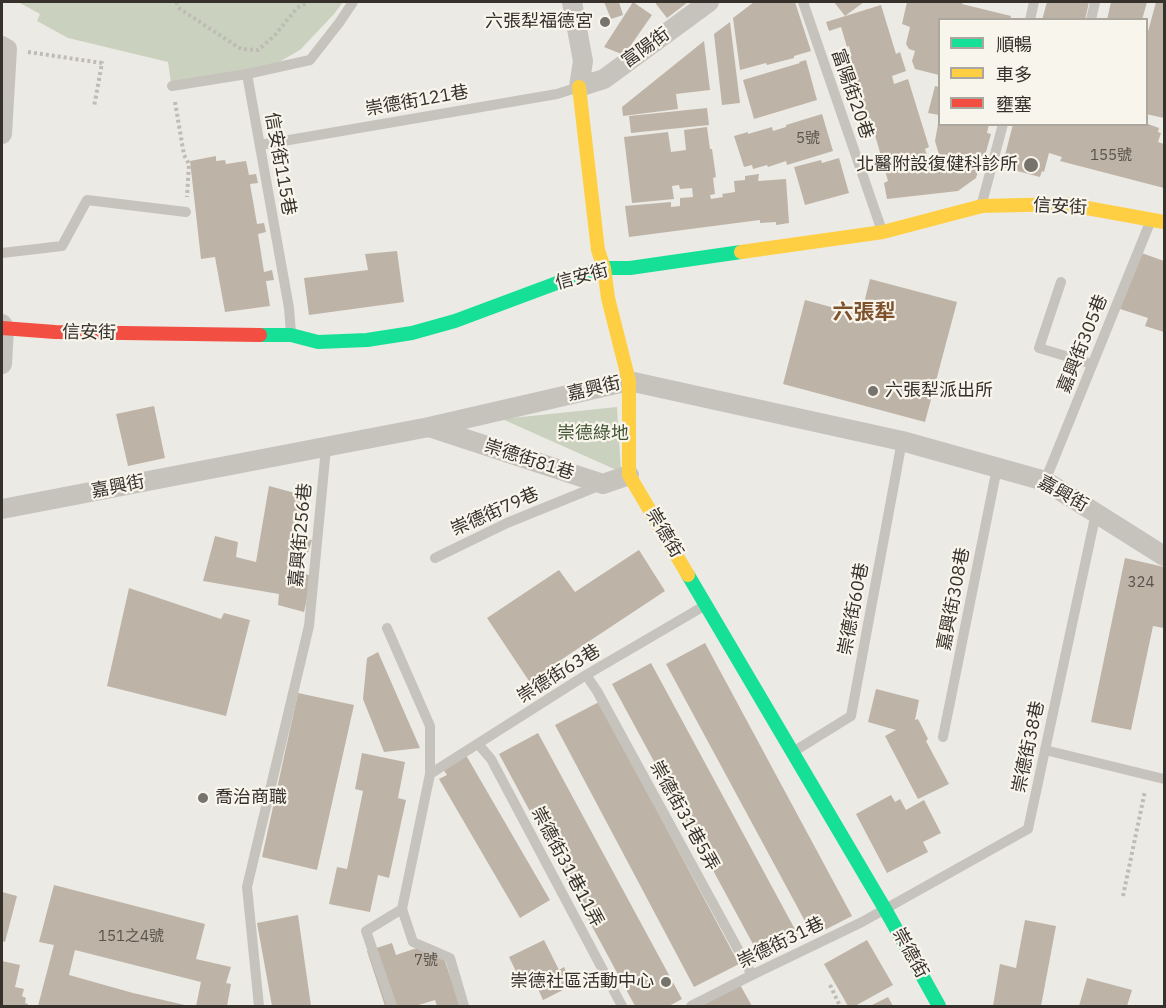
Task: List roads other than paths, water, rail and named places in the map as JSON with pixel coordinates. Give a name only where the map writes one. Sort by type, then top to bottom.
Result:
[{"type":"street","points":[[572,2],[582,61],[579,87],[598,250],[629,381],[629,475],[603,484]]},
{"type":"street","name":"富陽街","points":[[579,87],[604,79],[709,2]]},
{"type":"street","points":[[2,134],[4,47]]},
{"type":"street","name":"信安街","points":[[2,327],[55,332],[291,335],[318,342],[367,340],[412,333],[456,321],[573,277],[604,268],[630,268],[883,232],[982,206],[1065,204],[1158,220]]},
{"type":"street","points":[[2,327],[2,364]]},
{"type":"street","name":"嘉興街","points":[[2,509],[429,427],[629,381],[902,441],[1045,481],[1164,556]]},
{"type":"street","name":"崇德街81巷","points":[[429,427],[603,484]]},
{"type":"street","name":"崇德街","points":[[629,475],[885,909],[939,1006]]},
{"type":"lane","points":[[172,86],[248,74],[310,60],[353,2]]},
{"type":"lane","name":"富陽街20巷","points":[[803,2],[883,232]]},
{"type":"lane","points":[[1030,18],[1034,2]]},
{"type":"lane","points":[[1091,18],[1095,2]]},
{"type":"lane","name":"信安街115巷","points":[[248,74],[289,308],[291,335]]},
{"type":"lane","name":"崇德街121巷","points":[[260,145],[557,94],[579,87]]},
{"type":"lane","points":[[982,206],[1002,126]]},
{"type":"lane","points":[[2,253],[62,246],[87,200],[186,212]]},
{"type":"lane","name":"嘉興街305巷","points":[[1045,481],[1092,364],[1158,220]]},
{"type":"lane","points":[[1060,282],[1039,348],[1092,364]]},
{"type":"lane","name":"崇德街60巷","points":[[793,752],[850,716],[902,441]]},
{"type":"lane","name":"嘉興街256巷","points":[[259,1006],[247,887],[309,626],[326,448]]},
{"type":"lane","name":"嘉興街308巷","points":[[943,737],[997,468]]},
{"type":"lane","name":"崇德街79巷","points":[[435,558],[507,523],[603,484]]},
{"type":"lane","name":"崇德街38巷","points":[[885,909],[1028,829],[1096,513]]},
{"type":"lane","name":"崇德街63巷","points":[[430,774],[586,675],[707,605]]},
{"type":"lane","points":[[387,628],[430,726],[430,774],[402,909],[413,942],[450,958],[464,1006]]},
{"type":"lane","name":"崇德街31巷5弄","points":[[586,675],[603,702],[752,975]]},
{"type":"lane","name":"崇德街31巷11弄","points":[[478,744],[491,759],[622,1006]]},
{"type":"lane","points":[[1045,750],[1164,779]]},
{"type":"lane","points":[[392,1006],[366,931],[402,909]]},
{"type":"lane","name":"崇德街31巷","points":[[691,1006],[885,909]]},
{"type":"place","name":"六張犁福德宮","points":[[605,22]]},
{"type":"place","name":"北醫附設復健科診所","points":[[1031,165]]},
{"type":"place","name":"六張犁派出所","points":[[873,391]]},
{"type":"place","name":"喬治商職","points":[[203,798]]},
{"type":"place","name":"崇德社區活動中心","points":[[666,982]]},
{"type":"district","name":"六張犁","points":[[864,313]]},
{"type":"park label","name":"崇德綠地","points":[[593,434]]}]
